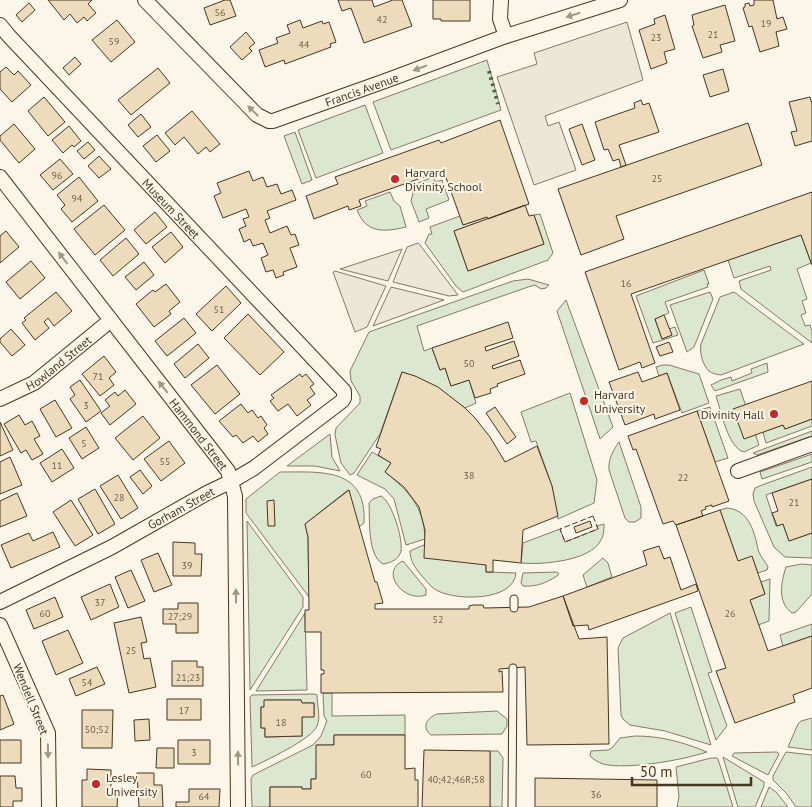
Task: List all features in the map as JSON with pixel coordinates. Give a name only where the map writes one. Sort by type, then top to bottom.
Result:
[{"type":"street","name":"Francis Avenue","points":[[145,0],[257,115],[269,121],[506,36],[620,0]]},
{"type":"street","points":[[501,0],[500,19],[506,36]]},
{"type":"street","name":"Museum Street","points":[[3,35],[344,391]]},
{"type":"street","name":"Hammond Street","points":[[0,177],[228,470],[232,481],[235,502],[238,807]]},
{"type":"street","name":"Howland Street","points":[[0,399],[34,383],[111,320]]},
{"type":"street","name":"Gorham Street","points":[[0,602],[112,547],[254,468],[342,401],[344,391]]},
{"type":"street","points":[[738,471],[812,444]]},
{"type":"street","name":"Wendell Street","points":[[0,625],[48,733],[49,807]]},
{"type":"lane","points":[[514,598],[514,608]]},
{"type":"lane","points":[[512,807],[513,668]]},
{"type":"green space","points":[[487,60],[501,110],[391,150],[373,102]]},
{"type":"green space","points":[[365,105],[383,153],[316,178],[298,130]]},
{"type":"green space","points":[[295,132],[312,180],[302,184],[284,136]]},
{"type":"green space","points":[[433,177],[435,182],[442,180],[449,200],[426,209],[429,218],[419,222],[411,201],[413,193],[411,186]]},
{"type":"green space","points":[[390,192],[394,201],[400,206],[406,227],[384,230],[371,227],[361,218],[357,210],[367,206],[365,201]]},
{"type":"green space","points":[[540,214],[553,253],[548,260],[463,292],[456,286],[425,243],[429,234],[432,234],[430,227],[460,216],[463,225],[487,217],[488,219],[454,231],[468,271],[544,244],[534,215]]},
{"type":"green space","points":[[801,235],[811,263],[797,269],[807,299],[802,301],[806,313],[801,315],[805,326],[810,325],[812,343],[741,289],[739,281],[771,270],[770,266],[734,278],[728,260]]},
{"type":"green space","points":[[704,270],[709,284],[707,284],[708,287],[665,302],[669,313],[655,319],[662,339],[672,335],[669,329],[675,327],[678,335],[653,343],[636,296]]},
{"type":"green space","points":[[528,279],[549,285],[541,289],[535,285],[528,287],[417,326],[424,351],[432,348],[440,370],[445,368],[451,386],[469,380],[476,403],[465,408],[435,387],[402,372],[380,434],[354,473],[350,475],[341,463],[335,435],[336,428],[360,403],[360,396],[351,381],[350,371],[369,332],[513,281]]},
{"type":"green space","points":[[710,292],[713,299],[694,347],[687,352],[670,305]]},
{"type":"green space","points":[[734,292],[804,344],[721,375],[710,372],[702,359],[701,344],[720,297]]},
{"type":"green space","points":[[566,300],[613,427],[600,439],[557,311]]},
{"type":"green space","points":[[767,363],[768,372],[715,391],[711,385],[731,377],[732,381],[752,373],[751,369]]},
{"type":"green space","points":[[663,365],[699,374],[709,403],[682,413],[667,373],[659,376],[656,367]]},
{"type":"green space","points":[[740,389],[759,445],[744,452],[738,449],[729,436],[716,396]]},
{"type":"green space","points":[[570,393],[597,480],[594,503],[558,519],[552,486],[536,441],[531,442],[521,412]]},
{"type":"green space","points":[[710,407],[728,458],[715,462],[697,411]]},
{"type":"green space","points":[[812,419],[812,426],[766,443],[763,432],[783,425],[785,429]]},
{"type":"green space","points":[[812,431],[812,436],[757,455],[753,453]]},
{"type":"green space","points":[[330,434],[332,457],[340,471],[315,466],[287,466]]},
{"type":"green space","points":[[619,442],[641,507],[641,518],[635,522],[629,522],[625,518],[609,470],[610,459]]},
{"type":"green space","points":[[372,452],[391,463],[385,472],[414,501],[422,518],[425,539],[406,545],[394,499],[385,489],[357,475]]},
{"type":"green space","points":[[812,454],[812,462],[762,479],[760,472]]},
{"type":"green space","points":[[812,467],[812,479],[766,495],[776,526],[783,524],[789,541],[812,533],[812,558],[785,557],[774,547],[754,501],[753,494],[755,488]]},
{"type":"green space","points":[[280,472],[325,473],[338,477],[350,482],[358,491],[363,505],[364,523],[359,527],[348,490],[305,524],[308,537],[309,597],[246,513],[246,499]]},
{"type":"green space","points":[[381,496],[393,513],[401,545],[401,551],[397,558],[392,562],[383,564],[374,553],[370,536],[369,518],[369,503]]},
{"type":"green space","points":[[727,508],[741,513],[749,522],[761,556],[768,567],[767,570],[758,573],[752,557],[738,561],[720,510]]},
{"type":"green space","points":[[247,521],[303,597],[303,607],[250,690]]},
{"type":"green space","points":[[604,524],[601,540],[596,547],[587,553],[553,562],[521,563],[523,543],[560,529],[565,542],[598,529],[597,526]]},
{"type":"green space","points":[[426,544],[486,565],[486,572],[516,573],[513,582],[506,589],[496,594],[484,596],[458,596],[438,591],[419,572],[411,558],[410,551]]},
{"type":"green space","points":[[603,558],[608,563],[612,577],[587,587],[583,575]]},
{"type":"green space","points":[[403,561],[426,589],[426,595],[410,595],[397,585],[393,572],[396,566]]},
{"type":"green space","points":[[802,564],[812,565],[812,594],[796,612],[792,613],[787,609],[782,598],[783,579],[786,567]]},
{"type":"green space","points":[[557,572],[559,574],[557,576],[541,584],[523,586],[521,583],[523,573]]},
{"type":"green space","points":[[770,579],[769,621],[758,625],[750,600],[765,594],[761,582]]},
{"type":"green space","points":[[691,607],[712,672],[708,673],[727,726],[716,740],[675,613]]},
{"type":"green space","points":[[305,613],[307,690],[256,691]]},
{"type":"green space","points":[[670,613],[711,745],[665,731],[630,725],[621,715],[618,648],[623,638]]},
{"type":"green space","points":[[812,624],[812,636],[783,646],[780,635]]},
{"type":"green space","points":[[323,693],[332,693],[332,716],[405,715],[405,735],[334,735],[334,745],[317,745],[316,779],[311,779],[311,789],[302,789],[302,787],[270,787],[270,807],[252,807],[251,779],[253,775],[313,745],[321,736],[327,721],[324,716]]},
{"type":"green space","points":[[252,695],[317,695],[319,715],[317,726],[307,737],[298,743],[252,767],[250,697]],"holes":[[[265,700],[301,700],[302,703],[314,703],[314,716],[302,717],[302,736],[265,737],[265,728],[261,728],[261,707],[264,707]]]},
{"type":"green space","points":[[497,711],[507,719],[507,726],[502,734],[431,735],[426,729],[428,720],[437,714]]},
{"type":"green space","points":[[812,718],[812,750],[788,747],[798,724],[801,721]]},
{"type":"green space","points":[[635,736],[672,740],[707,752],[670,761],[626,766],[603,764],[590,756],[591,751],[612,748],[620,738]]},
{"type":"green space","points":[[490,751],[498,751],[503,758],[502,807],[490,807]]},
{"type":"green space","points":[[777,752],[779,754],[768,775],[732,756],[734,753]]},
{"type":"green space","points":[[786,752],[812,755],[812,807],[796,807],[787,794],[773,780],[773,776]]},
{"type":"green space","points":[[723,757],[764,782],[755,807],[738,807]]},
{"type":"green space","points":[[711,758],[718,759],[733,807],[677,807],[679,797],[676,767]]},
{"type":"green space","points":[[769,787],[776,792],[788,807],[761,807]]},
{"type":"shaded area","points":[[627,22],[643,80],[545,116],[548,126],[559,122],[576,170],[534,185],[497,77],[537,64],[534,53]]},
{"type":"shaded area","points":[[418,243],[458,295],[449,296],[393,282],[407,247]]},
{"type":"shaded area","points":[[402,249],[388,281],[340,269]]},
{"type":"shaded area","points":[[333,272],[386,286],[367,327],[355,332]]},
{"type":"shaded area","points":[[391,287],[444,300],[373,326]]},
{"type":"building","points":[[48,0],[92,0],[88,4],[96,13],[87,21],[84,17],[77,23],[70,14],[64,20]]},
{"type":"building","points":[[230,0],[236,16],[210,25],[204,8]]},
{"type":"building","points":[[338,0],[372,0],[374,7],[393,0],[402,0],[412,26],[364,43],[351,8],[342,11]]},
{"type":"building","points":[[433,0],[470,0],[470,21],[441,21],[441,19],[433,19]]},
{"type":"building","points":[[754,0],[773,0],[777,19],[783,17],[787,29],[776,32],[779,46],[760,52],[752,26],[749,27],[743,8],[745,4],[754,5]]},
{"type":"building","points":[[29,3],[35,10],[22,22],[16,15]]},
{"type":"building","points":[[725,5],[735,41],[720,45],[722,52],[703,58],[692,26],[694,25],[692,15]]},
{"type":"building","points":[[665,15],[675,49],[664,52],[667,63],[651,69],[639,30],[655,24],[654,19]]},
{"type":"building","points":[[117,20],[135,42],[111,62],[92,40]]},
{"type":"building","points":[[300,20],[303,28],[322,21],[323,24],[329,22],[336,42],[330,44],[331,47],[285,64],[284,60],[265,67],[259,50],[278,43],[276,38],[290,33],[287,25]]},
{"type":"building","points":[[246,32],[255,43],[249,48],[252,51],[242,60],[230,47]]},
{"type":"building","points":[[75,57],[81,64],[69,75],[63,68]]},
{"type":"building","points":[[6,67],[14,75],[18,71],[31,85],[12,102],[0,89],[0,72]]},
{"type":"building","points":[[158,68],[170,83],[131,115],[118,100]]},
{"type":"building","points":[[723,69],[729,91],[710,97],[703,75]]},
{"type":"building","points":[[44,97],[65,122],[48,136],[28,111]]},
{"type":"building","points":[[810,97],[812,104],[812,141],[795,146],[791,132],[797,131],[789,102]]},
{"type":"building","points":[[641,100],[643,105],[649,103],[659,132],[619,145],[626,165],[621,167],[619,159],[613,161],[608,149],[604,150],[595,122],[635,108],[634,103]]},
{"type":"building","points":[[192,111],[220,144],[210,152],[206,147],[198,154],[184,137],[175,145],[165,133]]},
{"type":"building","points":[[141,114],[151,127],[138,137],[128,125]]},
{"type":"building","points":[[500,120],[529,204],[488,219],[487,217],[463,225],[445,175],[440,177],[438,172],[359,200],[361,206],[349,210],[348,206],[314,219],[306,196],[338,184],[335,177],[439,140],[441,143]]},
{"type":"building","points":[[748,123],[762,165],[616,216],[624,239],[581,255],[558,189]]},
{"type":"building","points":[[14,124],[35,149],[19,163],[0,140],[0,136]]},
{"type":"building","points":[[582,124],[595,160],[582,165],[569,129]]},
{"type":"building","points":[[69,126],[81,141],[74,147],[72,145],[63,153],[52,140]]},
{"type":"building","points":[[157,135],[170,151],[156,162],[143,146]]},
{"type":"building","points":[[88,142],[95,150],[84,159],[77,151]]},
{"type":"building","points":[[99,156],[111,169],[99,178],[88,166]]},
{"type":"building","points":[[60,159],[73,174],[53,190],[40,175]]},
{"type":"building","points":[[249,171],[253,181],[263,177],[267,187],[277,184],[281,194],[292,190],[296,200],[267,211],[270,218],[265,220],[270,233],[287,226],[291,235],[295,234],[299,245],[290,248],[297,267],[283,272],[284,275],[276,278],[273,270],[266,272],[261,258],[268,255],[263,243],[253,246],[250,239],[244,242],[239,229],[246,226],[243,219],[249,217],[246,209],[223,218],[214,196],[221,193],[217,183]]},
{"type":"building","points":[[79,177],[98,201],[72,222],[61,209],[65,205],[57,195]]},
{"type":"building","points":[[812,192],[812,265],[801,235],[631,294],[655,363],[642,368],[640,362],[619,370],[585,272]]},
{"type":"building","points":[[104,205],[125,230],[95,255],[74,229]]},
{"type":"building","points":[[525,205],[529,216],[534,215],[544,244],[468,271],[454,231]]},
{"type":"building","points":[[155,212],[167,227],[146,244],[134,230]]},
{"type":"building","points":[[6,231],[19,247],[0,263],[0,236]]},
{"type":"building","points":[[171,232],[183,247],[165,263],[152,247]]},
{"type":"building","points":[[126,238],[139,254],[113,276],[100,260]]},
{"type":"building","points":[[31,261],[45,278],[20,299],[6,282]]},
{"type":"building","points":[[144,262],[154,275],[136,290],[125,277]]},
{"type":"building","points":[[166,284],[180,302],[169,311],[171,314],[154,327],[136,304],[153,290],[155,292]]},
{"type":"building","points":[[226,286],[241,303],[212,331],[196,314]]},
{"type":"building","points":[[56,292],[72,311],[54,326],[48,318],[44,322],[49,328],[35,340],[22,323],[26,320],[24,318]]},
{"type":"building","points":[[248,314],[284,352],[260,375],[224,338]]},
{"type":"building","points":[[664,315],[672,335],[662,339],[655,319]]},
{"type":"building","points":[[184,318],[196,333],[167,356],[155,341]]},
{"type":"building","points":[[508,322],[513,338],[485,347],[486,351],[514,341],[519,356],[492,366],[493,369],[520,360],[525,374],[497,384],[498,386],[490,389],[491,393],[475,398],[469,380],[451,386],[445,368],[440,370],[432,348]]},
{"type":"building","points":[[11,329],[25,345],[12,356],[0,342],[0,339]]},
{"type":"building","points":[[669,342],[673,352],[660,356],[656,347]]},
{"type":"building","points":[[198,344],[209,358],[185,378],[174,364]]},
{"type":"building","points":[[104,356],[116,372],[109,378],[114,385],[100,396],[82,374]]},
{"type":"building","points":[[217,365],[240,394],[215,414],[191,385]]},
{"type":"building","points":[[402,372],[438,387],[465,408],[490,437],[505,462],[537,446],[552,486],[558,516],[523,530],[521,563],[493,560],[493,572],[486,572],[486,565],[424,558],[425,530],[419,507],[404,487],[385,472],[391,463],[378,455],[381,449],[376,447]]},
{"type":"building","points":[[638,372],[642,382],[667,373],[680,410],[655,419],[654,414],[625,425],[609,382]]},
{"type":"building","points":[[300,374],[302,377],[306,374],[314,384],[310,387],[315,394],[307,400],[311,405],[297,416],[288,404],[278,411],[270,401],[274,398],[271,395]]},
{"type":"building","points":[[80,380],[101,411],[86,422],[70,399],[75,395],[70,387]]},
{"type":"building","name":"Divinity Hall","points":[[812,381],[812,419],[785,429],[783,425],[744,439],[733,409]]},
{"type":"building","points":[[125,390],[136,404],[110,425],[101,413],[110,406],[105,400],[115,392],[118,396]]},
{"type":"building","points":[[55,400],[72,428],[56,437],[40,409]]},
{"type":"building","points":[[241,404],[248,413],[252,410],[258,418],[261,416],[267,425],[264,428],[268,434],[258,442],[253,436],[243,443],[236,435],[233,437],[219,421]]},
{"type":"building","points":[[495,407],[516,437],[507,444],[486,413]]},
{"type":"building","points":[[697,411],[729,501],[712,507],[712,505],[705,507],[706,509],[701,511],[703,516],[676,525],[673,521],[663,524],[636,449],[633,450],[628,436]]},
{"type":"building","points":[[19,415],[25,425],[32,421],[40,436],[34,439],[43,454],[32,460],[26,450],[21,453],[4,424]]},
{"type":"building","points":[[143,416],[160,438],[133,460],[115,438]]},
{"type":"building","points":[[0,422],[13,450],[0,456]]},
{"type":"building","points":[[86,427],[99,448],[82,459],[69,438]]},
{"type":"building","points":[[169,441],[185,463],[161,481],[144,459]]},
{"type":"building","points":[[62,449],[74,468],[52,482],[40,463]]},
{"type":"building","points":[[10,457],[22,485],[0,494],[0,462]]},
{"type":"building","points":[[140,470],[152,486],[143,494],[130,477]]},
{"type":"building","points":[[118,475],[138,508],[121,519],[100,486]]},
{"type":"building","points":[[812,479],[812,533],[789,541],[783,524],[777,526],[772,513],[778,511],[772,493]]},
{"type":"building","points":[[95,489],[115,524],[98,534],[78,499]]},
{"type":"building","points":[[349,490],[375,582],[377,582],[383,603],[375,604],[375,609],[469,609],[469,606],[473,605],[483,605],[484,608],[529,607],[563,596],[579,639],[607,637],[609,744],[527,745],[525,667],[499,669],[499,672],[502,671],[503,692],[321,693],[321,674],[324,674],[324,670],[321,670],[321,632],[305,632],[305,610],[309,610],[308,537],[305,524]]},
{"type":"building","points":[[17,493],[27,516],[0,527],[0,501]]},
{"type":"building","points":[[71,500],[93,535],[75,546],[53,512]]},
{"type":"building","points":[[274,500],[275,526],[268,526],[267,501]]},
{"type":"building","points":[[720,510],[738,561],[752,556],[765,594],[750,600],[768,651],[812,636],[812,688],[793,695],[795,702],[735,723],[716,671],[726,668],[676,525]]},
{"type":"building","points":[[590,521],[592,527],[576,533],[574,527]]},
{"type":"building","points":[[53,532],[60,547],[11,568],[1,545],[29,533],[33,541]]},
{"type":"building","points":[[173,542],[195,543],[195,554],[202,554],[201,576],[173,576]]},
{"type":"building","points":[[659,546],[664,559],[670,557],[681,590],[696,584],[698,591],[589,630],[588,625],[573,626],[563,596],[647,565],[643,551]]},
{"type":"building","points":[[158,553],[172,585],[154,592],[141,560]]},
{"type":"building","points":[[131,570],[145,601],[128,608],[115,577]]},
{"type":"building","points":[[110,584],[119,607],[91,620],[81,597]]},
{"type":"building","points":[[55,597],[63,617],[34,629],[26,610]]},
{"type":"building","points":[[178,603],[198,603],[198,633],[176,633],[176,624],[163,624],[163,609],[178,609]]},
{"type":"building","points":[[141,617],[147,642],[141,643],[144,659],[150,658],[156,687],[129,693],[114,623]]},
{"type":"building","points":[[68,630],[83,663],[56,675],[42,641]]},
{"type":"building","points":[[172,661],[197,661],[197,667],[203,667],[203,686],[172,686]]},
{"type":"building","points":[[97,667],[105,684],[76,696],[69,679]]},
{"type":"building","points":[[3,695],[14,724],[0,730],[0,696]]},
{"type":"building","points":[[167,699],[201,699],[201,720],[167,720]]},
{"type":"building","points":[[264,700],[301,700],[302,703],[314,703],[314,717],[302,717],[302,736],[265,737],[265,728],[261,728],[261,707],[264,707]]},
{"type":"building","points":[[82,710],[113,710],[112,748],[82,748]]},
{"type":"building","points":[[149,719],[150,740],[135,741],[134,720]]},
{"type":"building","points":[[334,735],[405,735],[405,769],[415,768],[415,780],[418,780],[418,807],[270,807],[270,787],[302,787],[302,789],[311,789],[311,779],[316,779],[316,745],[334,745]]},
{"type":"building","points":[[0,740],[21,740],[21,763],[0,763]]},
{"type":"building","points":[[178,740],[210,740],[210,764],[178,764]]},
{"type":"building","points":[[157,748],[174,748],[174,768],[156,768]]},
{"type":"building","points":[[424,750],[490,751],[490,807],[422,807]]},
{"type":"building","points":[[87,769],[111,770],[111,789],[118,789],[117,807],[82,807],[82,780],[87,780]]},
{"type":"building","points":[[137,773],[154,773],[154,785],[162,785],[163,807],[139,807]]},
{"type":"building","points":[[0,776],[15,776],[16,788],[22,788],[22,801],[13,801],[13,807],[0,807]]},
{"type":"building","points":[[535,778],[657,780],[657,807],[535,807]]},
{"type":"building","points":[[189,789],[220,789],[219,807],[176,807],[176,802],[189,802]]},
{"type":"hedge","points":[[489,71],[498,104]]},
{"type":"fence","points":[[593,516],[598,529],[565,542],[560,529],[593,516]]},
{"type":"place","name":"Harvard Divinity School","points":[[395,179]]},
{"type":"place","name":"Harvard University","points":[[584,401]]},
{"type":"place","name":"Divinity Hall","points":[[774,414]]},
{"type":"place","name":"Lesley University","points":[[96,784]]}]
